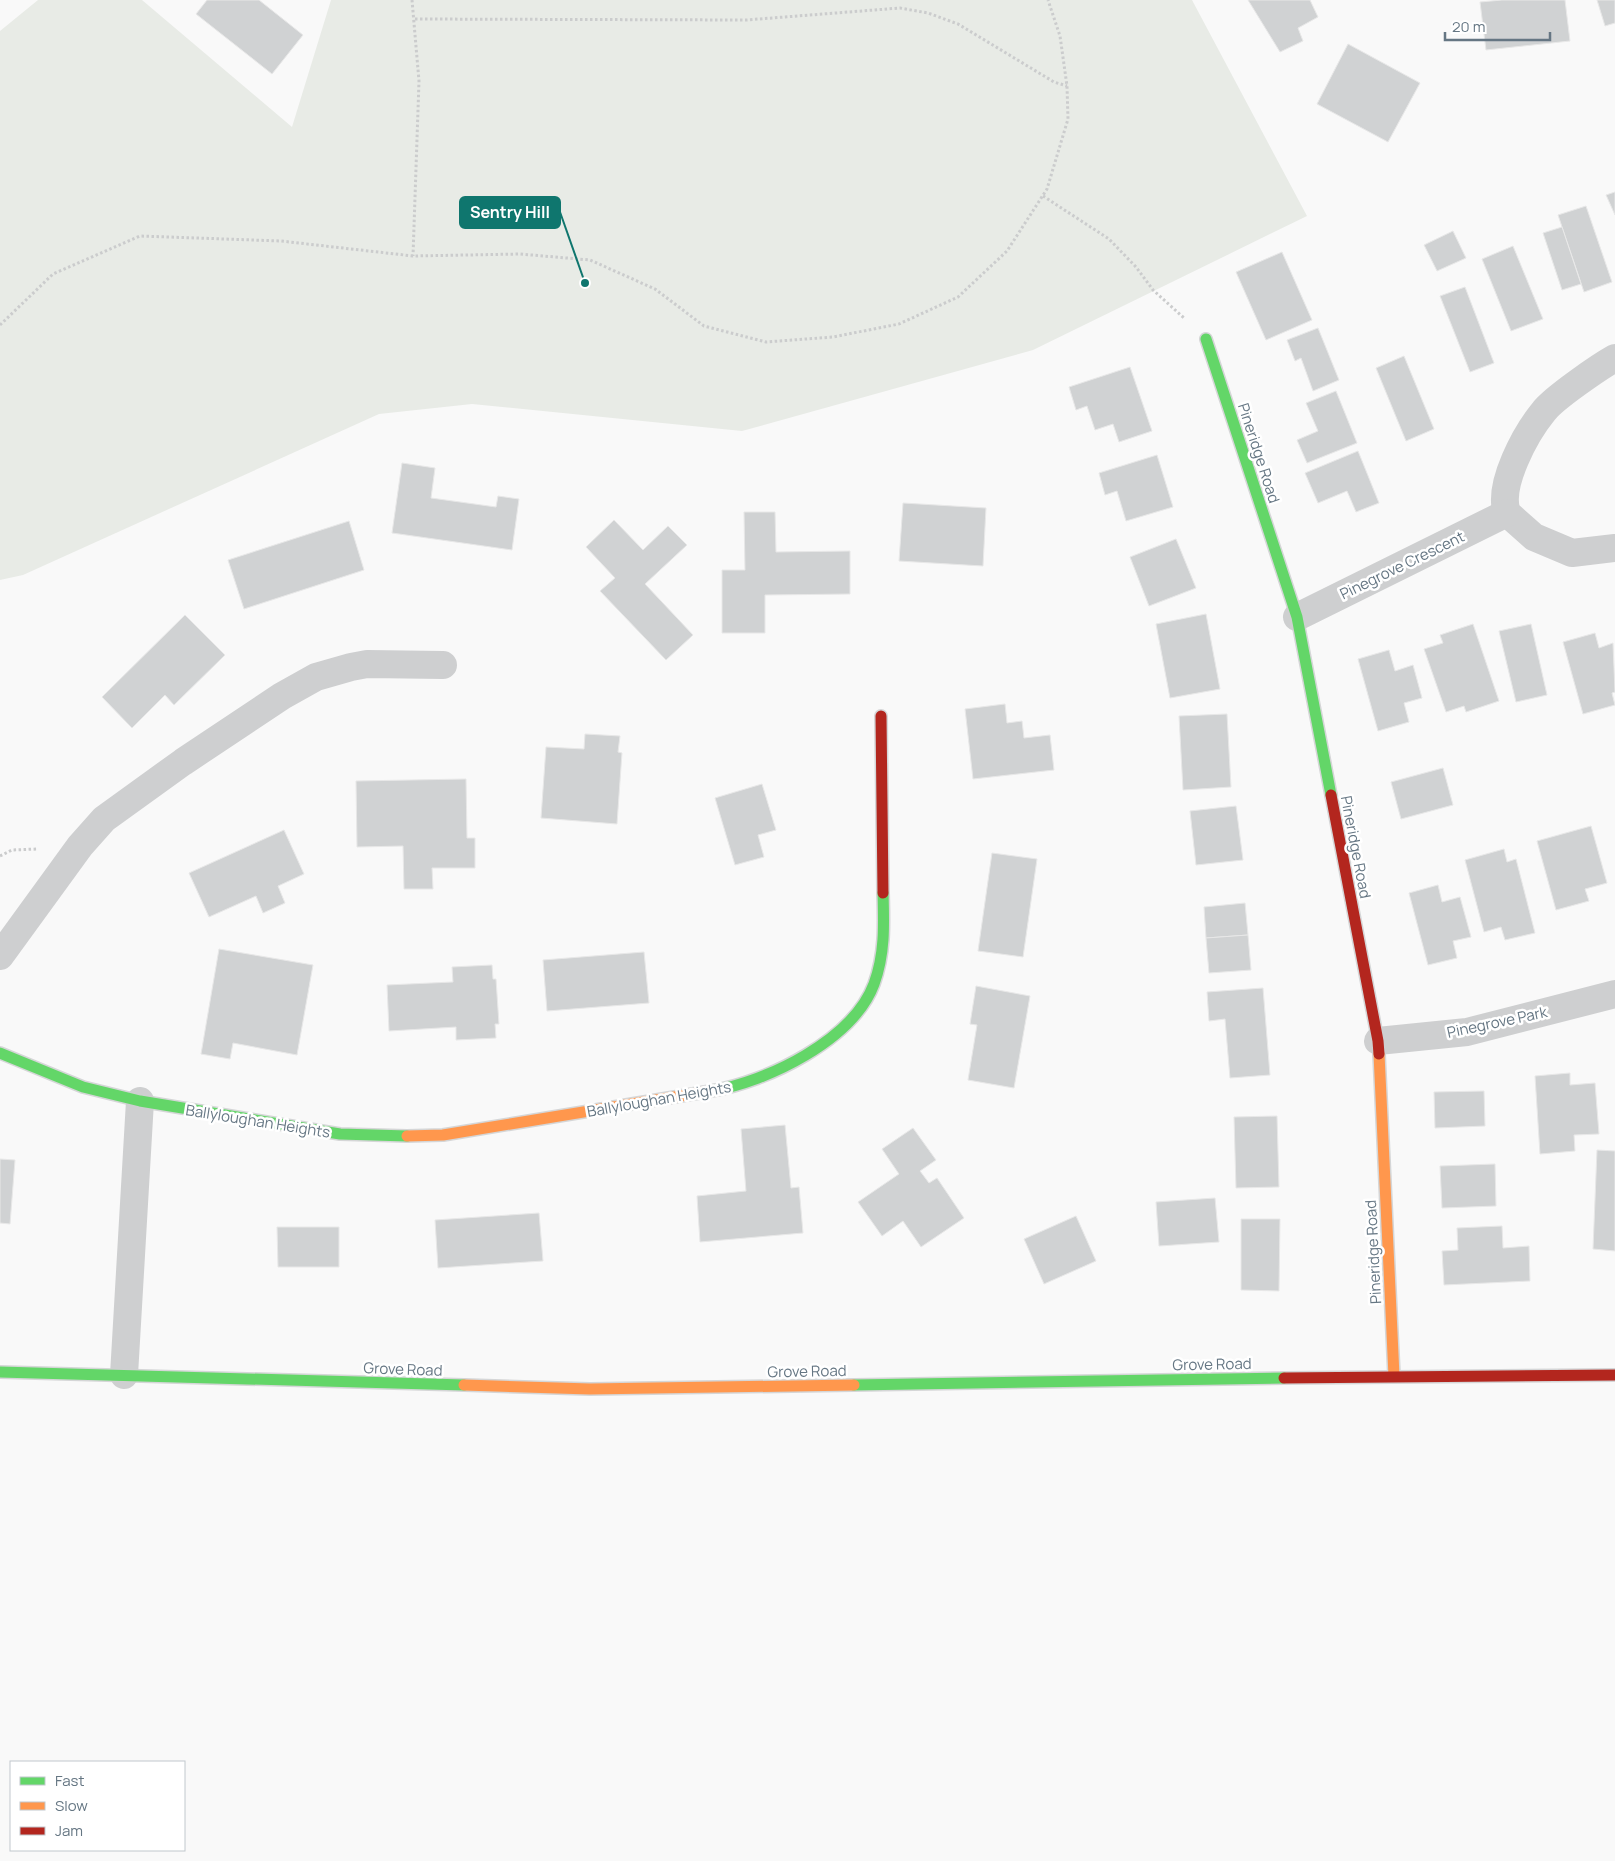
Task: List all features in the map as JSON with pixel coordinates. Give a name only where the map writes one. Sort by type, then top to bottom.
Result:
[{"type":"street","name":"Pineridge Road","points":[[1206,339],[1297,617],[1378,1041],[1394,1376]]},
{"type":"street","points":[[1615,358],[1544,410],[1512,465],[1504,490],[1507,513],[1534,537],[1572,553],[1615,548]]},
{"type":"street","name":"Pinegrove Crescent","points":[[1297,617],[1507,513]]},
{"type":"street","points":[[0,956],[80,846],[104,819],[183,762],[282,696],[316,677],[351,667],[367,664],[443,665]]},
{"type":"street","name":"Ballyloughan Heights","points":[[0,1053],[83,1087],[140,1101],[340,1134],[394,1137],[443,1135],[720,1090],[748,1082],[780,1068],[821,1045],[850,1022],[870,994],[879,970],[884,947],[881,716]]},
{"type":"street","name":"Pinegrove Park","points":[[1378,1041],[1467,1032],[1615,994]]},
{"type":"street","points":[[124,1375],[140,1101]]},
{"type":"street","name":"Grove Road","points":[[0,1372],[590,1390],[1394,1376],[1615,1376]]},
{"type":"path","points":[[412,0],[419,81],[413,256]]},
{"type":"path","points":[[0,325],[53,274],[140,236],[281,241],[413,256],[520,254],[590,260],[655,289],[704,326],[766,342],[833,337],[899,324],[958,297],[1007,251],[1047,189],[1068,119],[1067,86],[1060,36],[1048,0]]},
{"type":"path","points":[[415,19],[746,20],[900,8],[928,14],[958,24],[1054,82],[1067,86]]},
{"type":"path","points":[[1043,196],[1109,239],[1136,267],[1153,290],[1206,339]]},
{"type":"shaded area","points":[[38,0],[142,0],[292,127],[331,0],[1192,0],[1307,216],[1033,350],[742,431],[472,404],[379,414],[23,575],[0,580],[0,31]]},
{"type":"building","points":[[207,0],[259,0],[303,35],[272,74],[196,14]]},
{"type":"building","points":[[1248,0],[1310,0],[1318,17],[1298,28],[1303,41],[1280,52]]},
{"type":"building","points":[[1565,0],[1570,41],[1486,50],[1480,2]]},
{"type":"building","points":[[1597,0],[1615,0],[1615,23],[1605,26]]},
{"type":"building","points":[[1348,44],[1420,83],[1388,142],[1317,104]]},
{"type":"building","points":[[1615,192],[1615,215],[1606,195]]},
{"type":"building","points":[[1586,206],[1612,282],[1584,292],[1558,215]]},
{"type":"building","points":[[1562,227],[1581,284],[1562,290],[1543,233]]},
{"type":"building","points":[[1453,231],[1466,258],[1437,271],[1424,245]]},
{"type":"building","points":[[1513,246],[1543,319],[1511,331],[1482,259]]},
{"type":"building","points":[[1282,252],[1312,320],[1266,340],[1236,272]]},
{"type":"building","points":[[1465,287],[1494,363],[1470,372],[1440,296]]},
{"type":"building","points":[[1318,328],[1339,380],[1313,391],[1301,358],[1295,361],[1287,340]]},
{"type":"building","points":[[1404,356],[1434,429],[1406,441],[1376,368]]},
{"type":"building","points":[[1130,367],[1152,431],[1119,442],[1113,424],[1095,430],[1087,406],[1076,410],[1069,387]]},
{"type":"building","points":[[1336,391],[1357,443],[1307,463],[1297,440],[1318,431],[1306,403]]},
{"type":"building","points":[[1358,451],[1379,503],[1356,512],[1347,491],[1318,503],[1305,473]]},
{"type":"building","points":[[1157,455],[1173,507],[1126,521],[1117,491],[1105,495],[1099,473]]},
{"type":"building","points":[[402,463],[435,468],[431,498],[496,507],[498,496],[519,499],[512,550],[392,533]]},
{"type":"building","points":[[903,503],[986,508],[983,566],[899,561]]},
{"type":"building","points":[[744,512],[775,512],[776,552],[850,551],[850,594],[765,595],[765,633],[722,633],[722,570],[745,570]]},
{"type":"building","points":[[614,520],[643,550],[668,526],[687,545],[645,584],[693,635],[666,660],[600,591],[615,578],[586,547]]},
{"type":"building","points":[[349,521],[364,570],[244,609],[228,560]]},
{"type":"building","points":[[1176,539],[1196,588],[1149,606],[1130,557]]},
{"type":"building","points":[[1206,614],[1220,689],[1170,698],[1156,624]]},
{"type":"building","points":[[185,615],[225,655],[174,705],[165,695],[132,728],[102,697]]},
{"type":"building","points":[[1473,624],[1499,701],[1466,712],[1464,706],[1446,712],[1424,649],[1443,643],[1440,635]]},
{"type":"building","points":[[1531,624],[1547,695],[1516,702],[1499,631]]},
{"type":"building","points":[[1595,633],[1599,648],[1613,643],[1615,692],[1612,693],[1615,705],[1583,714],[1563,642]]},
{"type":"building","points":[[1389,650],[1395,671],[1413,665],[1422,698],[1404,703],[1409,722],[1378,731],[1358,659]]},
{"type":"building","points":[[1005,704],[1007,723],[1022,721],[1024,738],[1050,735],[1054,770],[973,779],[965,709]]},
{"type":"building","points":[[1227,714],[1231,787],[1183,790],[1179,716]]},
{"type":"building","points":[[585,734],[620,736],[618,752],[622,753],[617,824],[541,818],[546,747],[584,749]]},
{"type":"building","points":[[1443,768],[1453,805],[1401,819],[1391,782]]},
{"type":"building","points":[[466,779],[467,838],[475,838],[475,868],[432,868],[433,889],[404,889],[403,846],[357,847],[356,781]]},
{"type":"building","points":[[762,784],[776,830],[758,835],[764,857],[735,865],[715,798]]},
{"type":"building","points":[[1236,806],[1243,860],[1196,865],[1190,811]]},
{"type":"building","points":[[1591,826],[1607,883],[1585,889],[1589,901],[1556,910],[1537,841]]},
{"type":"building","points":[[284,830],[304,874],[278,886],[285,903],[263,913],[256,896],[209,917],[189,873]]},
{"type":"building","points":[[1504,849],[1507,862],[1516,859],[1535,933],[1505,940],[1501,927],[1484,932],[1465,860]]},
{"type":"building","points":[[992,853],[1037,859],[1023,957],[978,951]]},
{"type":"building","points":[[1438,885],[1442,902],[1460,897],[1471,937],[1453,941],[1457,958],[1428,965],[1409,893]]},
{"type":"building","points":[[1245,903],[1248,935],[1206,938],[1204,907]]},
{"type":"building","points":[[1248,935],[1251,970],[1209,973],[1206,938]]},
{"type":"building","points":[[219,949],[313,965],[297,1055],[233,1043],[230,1059],[201,1054]]},
{"type":"building","points":[[644,952],[649,1003],[547,1011],[543,960]]},
{"type":"building","points":[[492,965],[493,979],[496,979],[499,1024],[495,1024],[496,1038],[456,1040],[456,1027],[389,1031],[387,985],[453,982],[452,967]]},
{"type":"building","points":[[976,986],[1030,996],[1014,1088],[968,1080],[977,1025],[970,1024]]},
{"type":"building","points":[[1263,988],[1270,1075],[1230,1078],[1225,1019],[1209,1021],[1207,992]]},
{"type":"building","points":[[1570,1073],[1570,1085],[1595,1083],[1599,1134],[1574,1135],[1575,1151],[1540,1154],[1535,1076]]},
{"type":"building","points":[[1484,1091],[1485,1126],[1435,1128],[1434,1092]]},
{"type":"building","points":[[1277,1116],[1279,1187],[1236,1188],[1234,1117]]},
{"type":"building","points":[[785,1125],[791,1188],[799,1187],[803,1233],[700,1242],[697,1196],[746,1191],[741,1129]]},
{"type":"building","points":[[913,1128],[936,1160],[920,1171],[929,1183],[937,1178],[964,1218],[921,1247],[903,1221],[882,1236],[858,1202],[899,1174],[882,1149]]},
{"type":"building","points":[[1597,1150],[1615,1151],[1615,1251],[1593,1249]]},
{"type":"building","points":[[0,1159],[15,1160],[10,1224],[0,1223]]},
{"type":"building","points":[[1495,1164],[1496,1206],[1442,1208],[1440,1166]]},
{"type":"building","points":[[1215,1198],[1219,1242],[1159,1246],[1156,1202]]},
{"type":"building","points":[[539,1213],[543,1261],[438,1268],[435,1220]]},
{"type":"building","points":[[1076,1216],[1096,1261],[1044,1284],[1024,1239]]},
{"type":"building","points":[[1241,1219],[1280,1219],[1279,1291],[1241,1290]]},
{"type":"building","points":[[1502,1226],[1503,1248],[1529,1246],[1530,1281],[1444,1285],[1442,1251],[1458,1250],[1457,1228]]},
{"type":"building","points":[[277,1227],[339,1227],[339,1267],[278,1267]]},
{"type":"traffic: fast","points":[[1206,339],[1297,617],[1331,795]]},
{"type":"traffic: fast","points":[[711,1091],[733,1086],[782,1068],[806,1055],[848,1023],[863,1004],[878,973],[883,939],[883,893]]},
{"type":"traffic: fast","points":[[0,1053],[83,1087],[140,1101],[340,1134],[407,1136]]},
{"type":"traffic: fast","points":[[0,1372],[464,1385]]},
{"type":"traffic: fast","points":[[854,1385],[1284,1378]]},
{"type":"traffic: slow","points":[[1379,1054],[1394,1376]]},
{"type":"traffic: slow","points":[[407,1136],[443,1135],[711,1091]]},
{"type":"traffic: slow","points":[[464,1385],[590,1389],[854,1385]]},
{"type":"traffic: jam","points":[[881,716],[883,893]]},
{"type":"traffic: jam","points":[[1331,795],[1379,1054]]},
{"type":"traffic: jam","points":[[1284,1378],[1615,1375]]},
{"type":"place","name":"Sentry Hill","points":[[585,283]]}]
